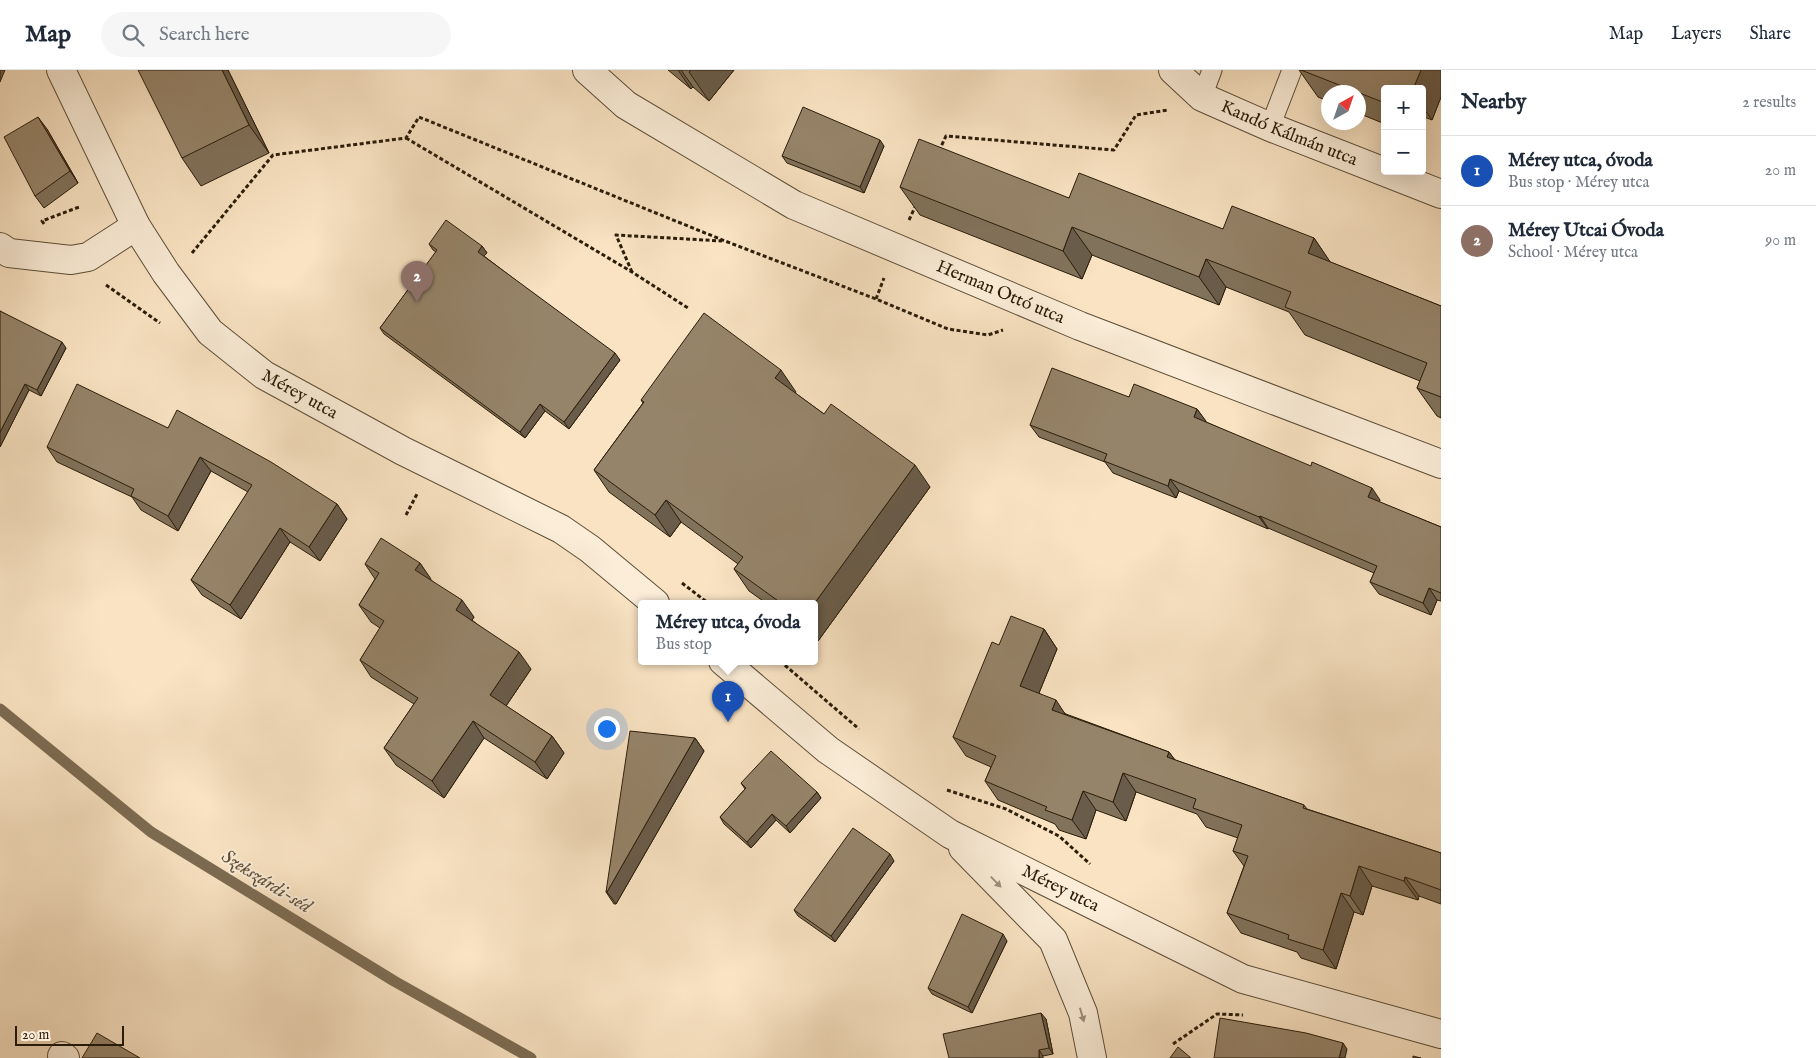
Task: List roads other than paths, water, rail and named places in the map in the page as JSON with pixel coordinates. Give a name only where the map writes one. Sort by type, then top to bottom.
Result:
[{"type":"street","name":"Mérey utca","points":[[61,70],[136,226],[166,273],[210,332],[264,375],[403,451],[561,529],[590,549],[651,600]]},
{"type":"street","name":"Herman Ottó utca","points":[[587,70],[626,105],[794,205],[1080,326],[1441,464]]},
{"type":"street","name":"Kandó Kálmán utca","points":[[1173,70],[1202,97],[1270,128],[1441,194]]},
{"type":"street","points":[[0,247],[9,252],[71,260],[88,257],[136,226]]},
{"type":"street","name":"Mérey utca","points":[[728,665],[828,750],[950,834],[1243,979],[1441,1034]]},
{"type":"street","points":[[950,834],[1054,940],[1083,1013],[1092,1058]]},
{"type":"lane","points":[[1202,97],[1212,70]]},
{"type":"lane","points":[[1270,128],[1292,70]]},
{"type":"waterway","name":"Szekszárdi-séd","points":[[0,709],[151,832],[394,981],[531,1058]]},
{"type":"place","name":"Mérey Utcai Óvoda","points":[[417,302]]},
{"type":"place","name":"Mérey utca, óvoda","points":[[728,722]]}]
